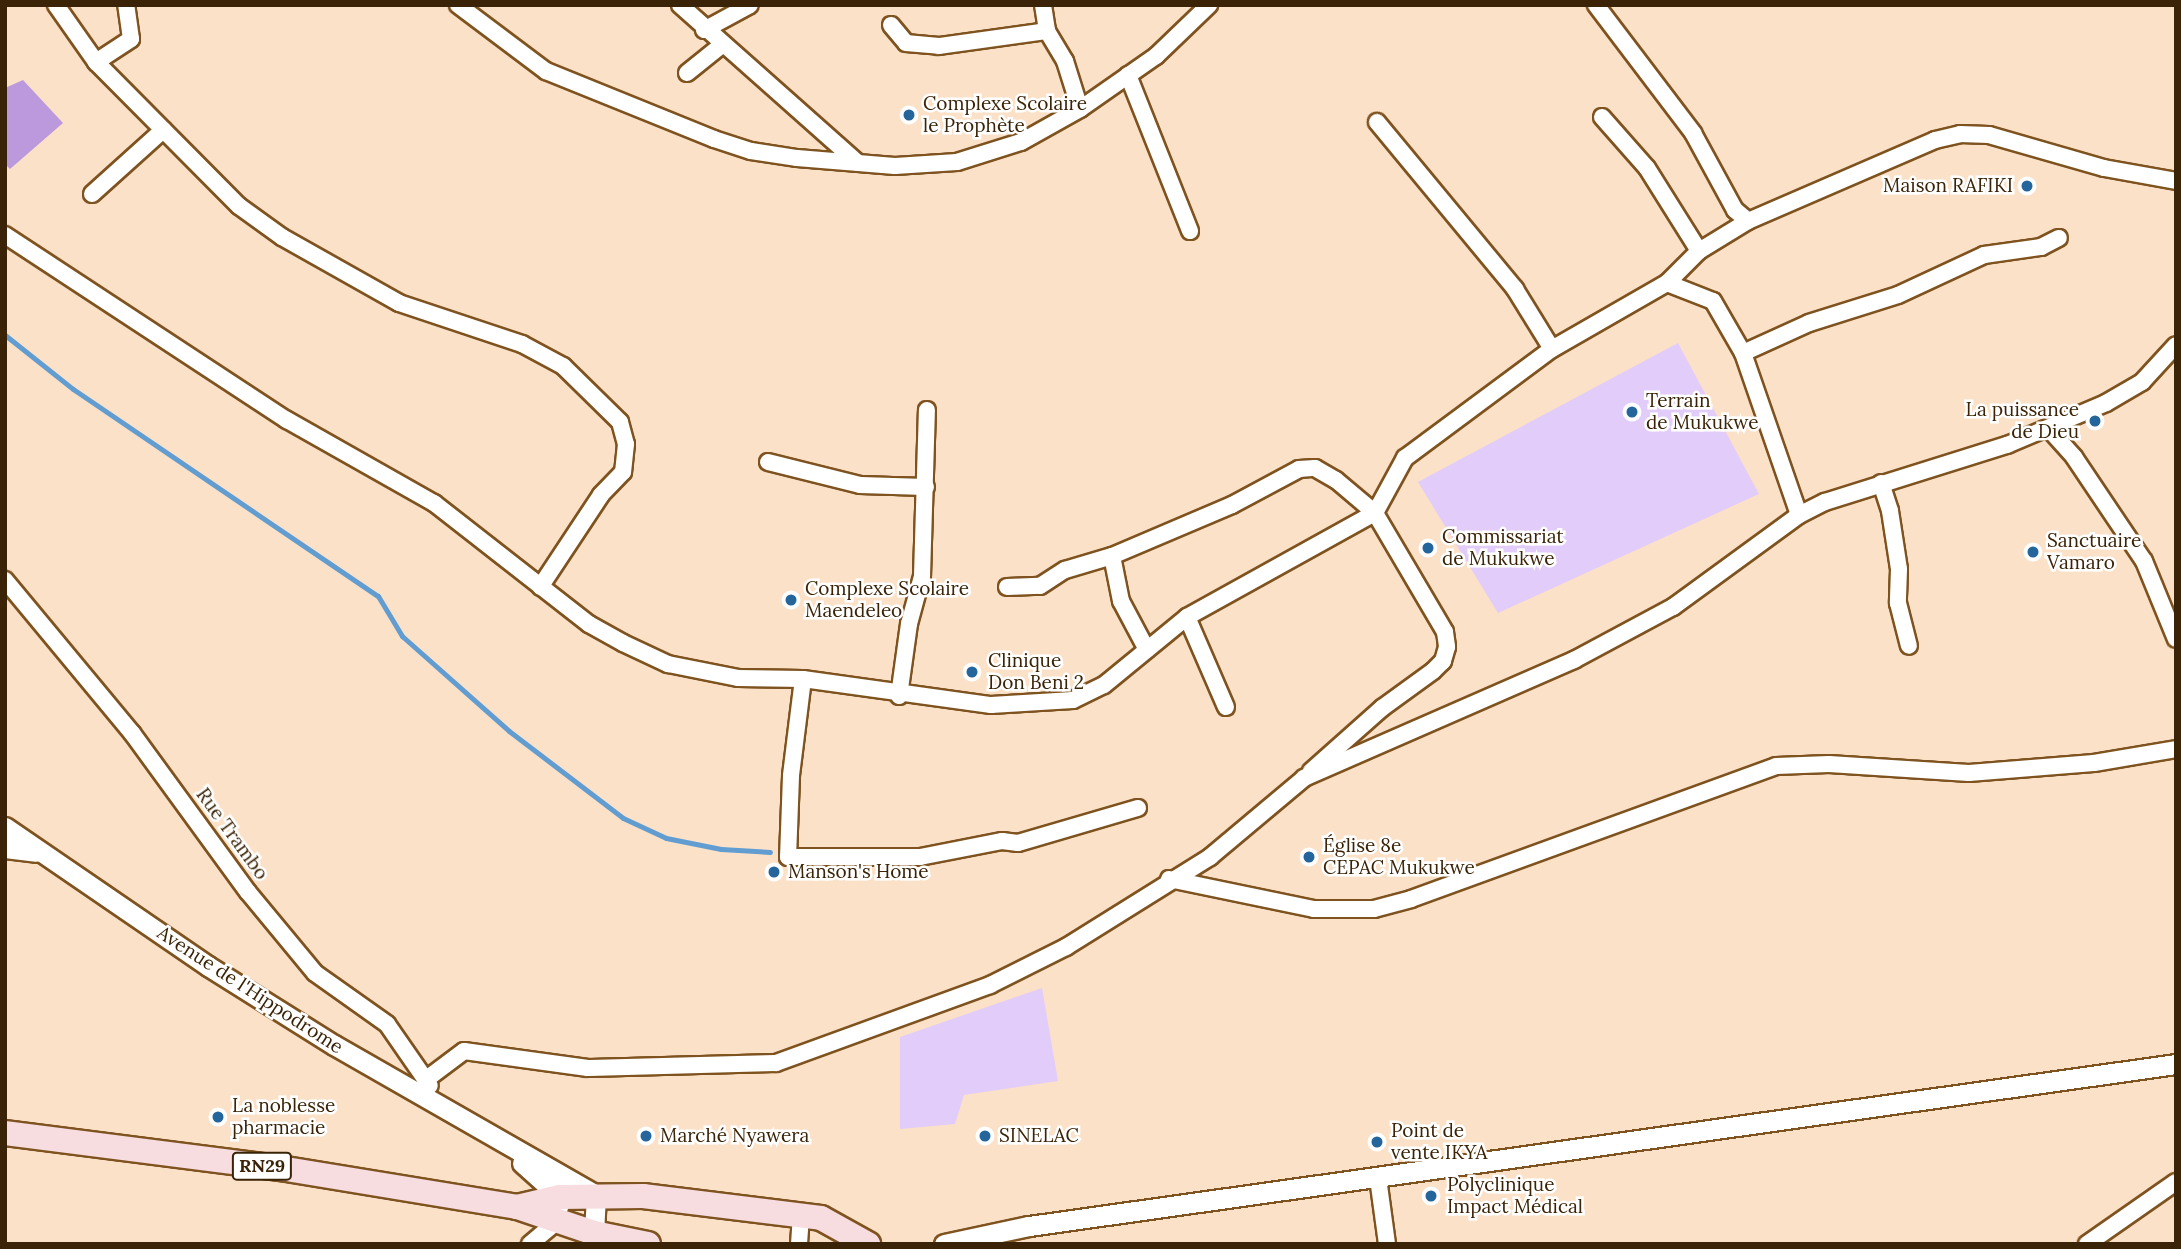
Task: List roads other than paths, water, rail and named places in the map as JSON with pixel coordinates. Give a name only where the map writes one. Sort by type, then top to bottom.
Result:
[{"type":"main road","name":"RN29","points":[[5,1133],[280,1168],[517,1207],[589,1238],[648,1244]]},
{"type":"main road","name":"RN29","points":[[517,1207],[560,1197],[643,1196],[821,1218],[868,1244]]},
{"type":"street","points":[[56,5],[96,62],[239,206],[282,237],[399,303],[522,344],[563,366],[620,422],[626,444],[623,472],[601,495],[540,587]]},
{"type":"street","points":[[96,62],[131,40],[126,5]]},
{"type":"street","points":[[458,5],[546,71],[714,139],[751,151],[895,166],[988,155],[1080,109],[1156,56],[1209,5]]},
{"type":"street","points":[[680,5],[704,30],[858,163]]},
{"type":"street","points":[[704,30],[750,5]]},
{"type":"street","points":[[1043,5],[1047,31],[1065,61],[1080,109]]},
{"type":"street","points":[[1596,5],[1693,133],[1735,210],[1748,221]]},
{"type":"street","points":[[891,25],[906,43],[939,46],[1047,31]]},
{"type":"street","points":[[687,73],[722,45]]},
{"type":"street","points":[[1128,75],[1190,231]]},
{"type":"street","points":[[1602,117],[1647,168],[1699,251]]},
{"type":"street","points":[[1377,122],[1508,280],[1552,349]]},
{"type":"street","points":[[92,194],[163,130]]},
{"type":"street","points":[[5,235],[287,420],[434,503],[589,624],[668,664],[738,678],[803,679],[899,696],[991,705],[1073,700],[1104,685],[1187,617],[1375,513],[1405,458],[1552,349],[1667,283],[1699,251],[1748,221],[1925,144],[1960,134],[1989,135],[2104,168],[2176,181]]},
{"type":"street","points":[[1743,353],[1809,323],[1898,295],[1984,255],[2041,247],[2059,239]]},
{"type":"street","points":[[1667,283],[1713,301],[1743,353],[1799,515]]},
{"type":"street","points":[[1304,778],[1574,660],[1673,607],[1799,515],[1845,494],[2049,429],[2142,382],[2176,345]]},
{"type":"street","points":[[899,696],[909,624],[922,576],[927,410]]},
{"type":"street","points":[[2049,429],[2080,466],[2144,561],[2176,639]]},
{"type":"street","points":[[768,462],[860,485],[926,487]]},
{"type":"street","points":[[425,1098],[428,1078],[464,1051],[588,1068],[776,1063],[990,985],[1126,912],[1169,879],[1210,857],[1382,708],[1433,671],[1447,647],[1445,632],[1375,513],[1336,480],[1315,468],[1299,469],[1232,505],[1112,556],[1065,570],[1040,586],[1007,587]]},
{"type":"street","points":[[1881,483],[1892,523],[1899,569],[1898,603],[1909,646]]},
{"type":"street","points":[[1112,556],[1121,601],[1147,650]]},
{"type":"street","name":"Rue Trambo","points":[[5,580],[132,733],[315,974],[387,1024],[404,1042],[408,1058],[428,1078]]},
{"type":"street","points":[[1187,617],[1226,707]]},
{"type":"street","points":[[803,679],[790,776],[788,857],[920,857],[1002,841],[1018,843],[1138,808]]},
{"type":"street","points":[[1169,879],[1314,909],[1374,909],[1411,899],[1776,766],[1829,764],[1969,773],[2094,763],[2176,749]]},
{"type":"street","name":"Avenue de l'Hippodrome","points":[[5,827],[37,852],[208,966],[500,1143],[596,1195]]},
{"type":"street","points":[[5,848],[37,852]]},
{"type":"street","points":[[944,1244],[1029,1226],[2176,1064]]},
{"type":"street","name":"Avenue de l'Hippodrome","points":[[500,1143],[560,1197]]},
{"type":"street","points":[[1378,1178],[1387,1244]]},
{"type":"street","points":[[2089,1243],[2176,1182]]},
{"type":"street","points":[[589,1238],[596,1195]]},
{"type":"street","points":[[530,1244],[556,1222],[560,1197]]},
{"type":"street","points":[[799,1244],[801,1216]]},
{"type":"waterway","points":[[5,335],[73,389],[378,596],[402,636],[509,731],[623,818],[666,838],[721,849],[770,852]]},
{"type":"place","name":"Complexe Scolaire le Prophète","points":[[909,115]]},
{"type":"place","name":"Maison RAFIKI","points":[[2027,186]]},
{"type":"place","name":"Terrain de Mukukwe","points":[[1632,412]]},
{"type":"place","name":"La puissance de Dieu","points":[[2095,421]]},
{"type":"place","name":"Commissariat de Mukukwe","points":[[1428,548]]},
{"type":"place","name":"Sanctuaire Vamaro","points":[[2033,552]]},
{"type":"place","name":"Complexe Scolaire Maendeleo","points":[[791,600]]},
{"type":"place","name":"Clinique Don Beni 2","points":[[972,672]]},
{"type":"place","name":"Église 8e CEPAC Mukukwe","points":[[1309,857]]},
{"type":"place","name":"Manson's Home","points":[[774,872]]},
{"type":"place","name":"La noblesse pharmacie","points":[[218,1117]]},
{"type":"place","name":"Marché Nyawera","points":[[646,1136]]},
{"type":"place","name":"SINELAC","points":[[985,1136]]},
{"type":"place","name":"Point de vente IKYA","points":[[1377,1142]]},
{"type":"place","name":"Polyclinique Impact Médical","points":[[1431,1196]]}]
